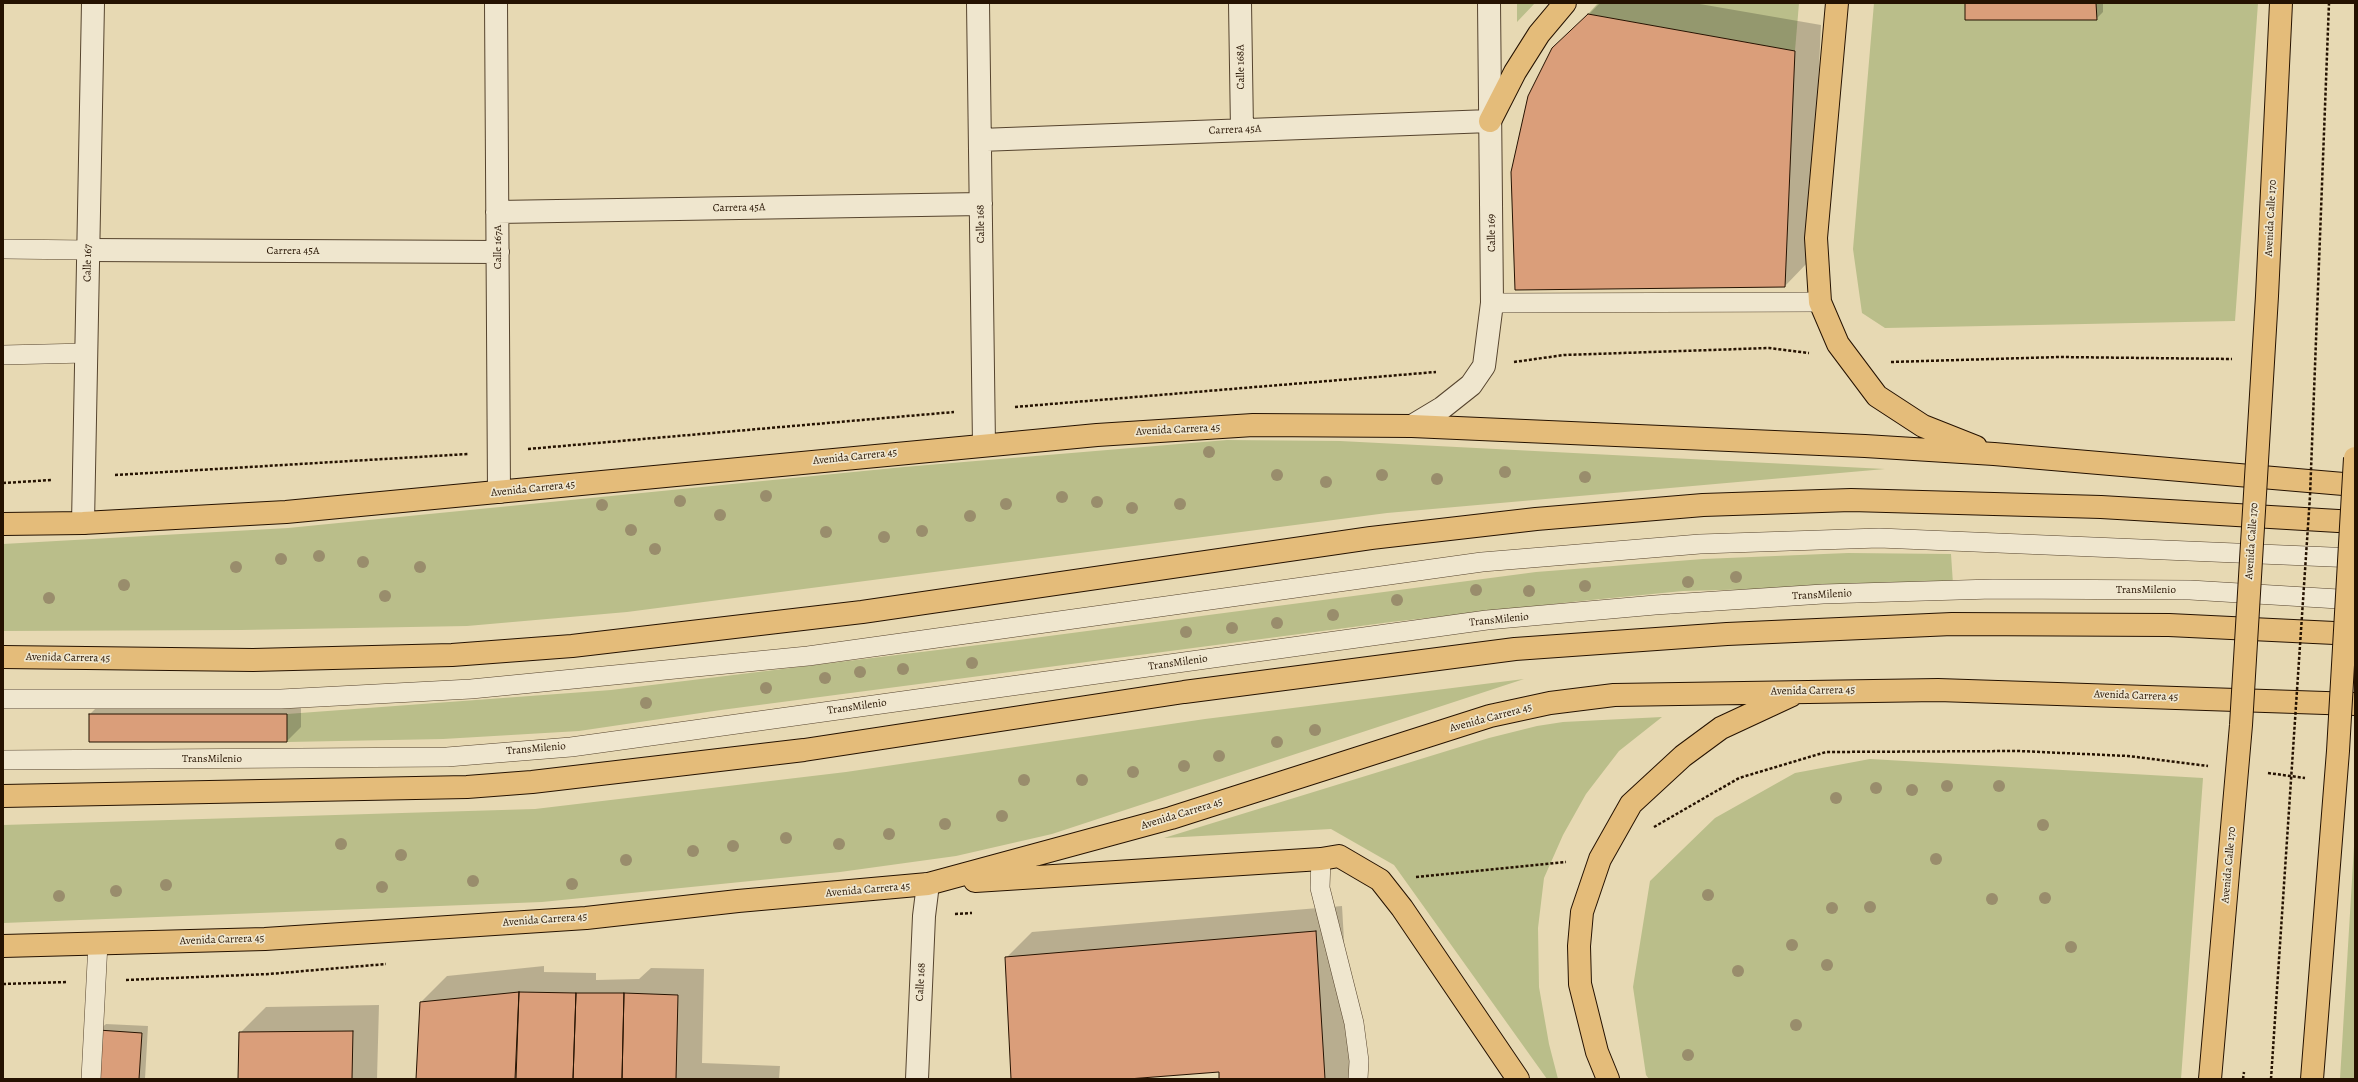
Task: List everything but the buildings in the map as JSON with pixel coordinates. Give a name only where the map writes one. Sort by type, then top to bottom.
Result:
[{"type":"main road","points":[[1490,121],[1514,72],[1539,34],[1565,3]]},
{"type":"main road","points":[[1837,3],[1816,238],[1820,302],[1838,344],[1877,396],[1923,426],[1994,454]]},
{"type":"main road","name":"Avenida Calle 170","points":[[2210,1079],[2241,725],[2268,296],[2281,3]]},
{"type":"main road","name":"Avenida Carrera 45","points":[[3,524],[83,523],[286,512],[1103,434],[1253,425],[1412,426],[1857,446],[1994,454],[2355,485]]},
{"type":"main road","points":[[2312,1079],[2338,751],[2355,458]]},
{"type":"main road","name":"Avenida Carrera 45","points":[[3,657],[253,660],[452,655],[572,646],[862,612],[1372,538],[1536,519],[1703,506],[1851,500],[2101,507],[2355,522]]},
{"type":"main road","points":[[3,796],[467,786],[532,782],[804,750],[1184,692],[1515,649],[1719,634],[1952,624],[2169,624],[2355,634]]},
{"type":"main road","name":"Avenida Carrera 45","points":[[3,946],[265,939],[586,918],[738,901],[928,884],[1171,818],[1490,716],[1550,703],[1614,695],[1938,690],[2355,704]]},
{"type":"main road","points":[[1608,1079],[1597,1052],[1580,984],[1579,946],[1582,912],[1600,859],[1631,804],[1683,756],[1722,728],[1799,692]]},
{"type":"main road","points":[[928,884],[1321,860],[1339,856],[1380,880],[1402,908],[1518,1079]]},
{"type":"street","name":"Calle 167","points":[[83,523],[92,3]]},
{"type":"street","name":"Calle 167A","points":[[496,3],[499,492]]},
{"type":"street","name":"Calle 168","points":[[978,3],[984,445]]},
{"type":"street","name":"Calle 168A","points":[[1240,3],[1242,130]]},
{"type":"street","name":"Calle 169","points":[[1412,426],[1442,408],[1471,385],[1484,366],[1492,303],[1488,3]]},
{"type":"street","name":"Carrera 45A","points":[[980,140],[1490,121]]},
{"type":"street","name":"Carrera 45A","points":[[498,212],[981,204]]},
{"type":"street","name":"Carrera 45A","points":[[88,250],[498,252]]},
{"type":"street","name":"Calle 168","points":[[917,1079],[924,923],[928,884]]},
{"type":"lane","points":[[3,249],[88,250]]},
{"type":"lane","points":[[1492,303],[1820,302]]},
{"type":"lane","points":[[3,355],[86,353]]},
{"type":"lane","points":[[3,699],[281,699],[471,689],[808,656],[1482,562],[1700,544],[1879,538],[2355,558]]},
{"type":"lane","name":"TransMilenio","points":[[3,760],[447,757],[571,747],[1487,620],[1655,605],[1823,594],[1993,589],[2190,590],[2355,600]]},
{"type":"lane","points":[[1321,860],[1320,888],[1354,1023],[1360,1061],[1358,1079]]},
{"type":"lane","points":[[91,1079],[98,943]]},
{"type":"path","points":[[2271,1079],[2310,496],[2329,3]]},
{"type":"path","points":[[1564,355],[1769,348]]},
{"type":"path","points":[[1891,362],[2058,357],[2240,359]]},
{"type":"path","points":[[125,474],[498,452],[983,410],[1403,376]]},
{"type":"path","points":[[3,483],[27,482]]},
{"type":"path","points":[[1653,828],[1739,778],[1826,752],[2019,751],[2128,756],[2211,766]]},
{"type":"path","points":[[2264,772],[2308,779]]},
{"type":"green space","points":[[1517,3],[1535,3],[1517,22]]},
{"type":"green space","points":[[1598,3],[1799,3],[1795,51],[1588,14]]},
{"type":"green space","points":[[1874,3],[2258,3],[2235,321],[1885,328],[1862,313],[1853,249]]},
{"type":"green space","points":[[1227,440],[1340,441],[1885,469],[1387,513],[627,612],[467,626],[241,630],[3,631],[3,544],[288,528],[904,467]]},
{"type":"green space","points":[[1848,553],[1951,554],[1953,584],[1683,591],[1391,622],[721,710],[579,731],[443,739],[287,742],[287,714],[611,690],[1011,641],[1536,572],[1703,559]]},
{"type":"green space","points":[[1524,679],[1052,834],[956,856],[840,872],[542,902],[3,923],[3,825],[535,809],[846,772],[1205,719]]},
{"type":"green space","points":[[1662,717],[1619,751],[1586,794],[1563,835],[1544,878],[1538,928],[1539,987],[1549,1044],[1558,1079],[1547,1079],[1394,865],[1331,829],[1164,838],[1489,738],[1537,726],[1563,722]]},
{"type":"green space","points":[[1870,759],[2203,778],[2181,1079],[1649,1079],[1646,1075],[1633,987],[1650,881],[1715,818],[1795,773]]},
{"type":"green space","points":[[2355,830],[2355,1079],[2340,1079]]}]
